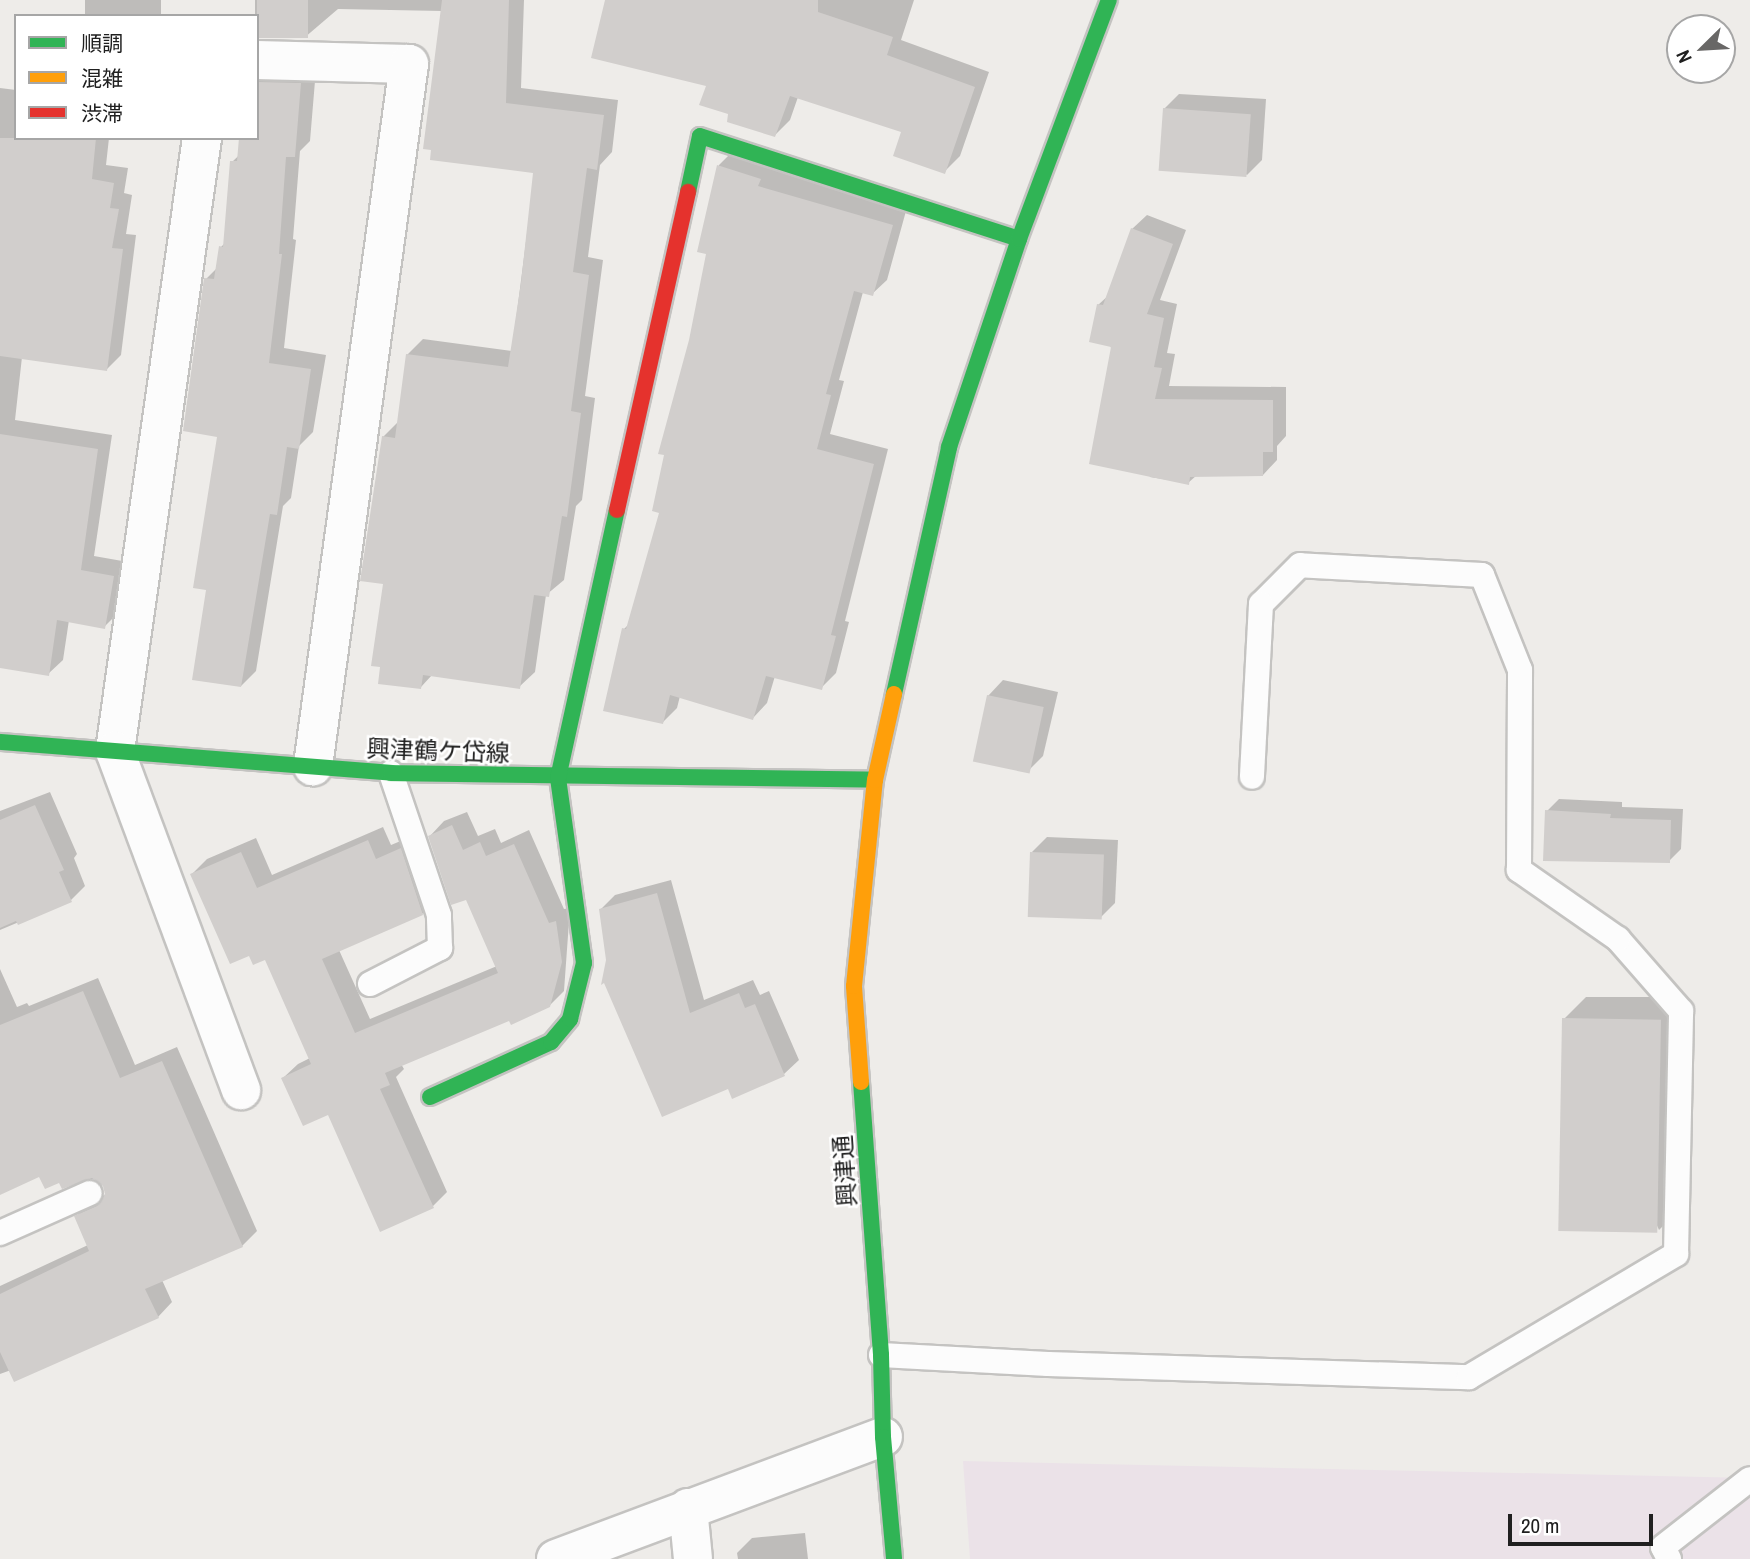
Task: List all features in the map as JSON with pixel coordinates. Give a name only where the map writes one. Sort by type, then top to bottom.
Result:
[{"type":"street","name":"興津通","points":[[894,1559],[883,1437],[881,1355],[854,986],[875,780],[949,447],[1019,239],[1109,0]]},
{"type":"street","points":[[259,60],[409,64],[313,766]]},
{"type":"street","points":[[430,1097],[551,1042],[570,1018],[584,963],[558,778],[699,136],[1019,239]]},
{"type":"street","points":[[202,140],[115,751],[241,1090]]},
{"type":"street","name":"興津鶴ケ岱線","points":[[0,742],[391,773],[558,778],[875,780]]},
{"type":"street","points":[[556,1559],[883,1437]]},
{"type":"street","points":[[688,1508],[692,1559]]},
{"type":"lane","points":[[881,1355],[1048,1364],[1469,1377],[1676,1254],[1681,1011],[1618,939],[1519,870],[1520,670],[1482,575],[1300,565],[1261,604],[1252,777]]},
{"type":"lane","points":[[370,984],[440,948],[439,915],[391,773]]},
{"type":"lane","points":[[0,1233],[90,1193]]},
{"type":"lane","points":[[1670,1559],[1663,1547],[1750,1479]]},
{"type":"shaded area","points":[[963,1461],[1750,1478],[1750,1559],[970,1559]]},
{"type":"building","points":[[257,0],[308,0],[308,38],[259,38]]},
{"type":"building","points":[[442,0],[509,0],[506,103],[604,115],[597,170],[587,168],[573,272],[589,275],[571,411],[581,413],[567,517],[562,516],[549,597],[534,595],[520,689],[423,675],[421,689],[378,684],[380,667],[371,666],[383,584],[360,581],[382,436],[395,438],[406,354],[508,367],[521,283],[533,173],[430,160],[431,150],[423,149]]},
{"type":"building","points":[[605,0],[818,0],[818,12],[893,37],[887,55],[975,87],[945,174],[893,156],[901,132],[790,96],[775,137],[727,122],[728,114],[699,105],[706,86],[591,58]]},
{"type":"building","points":[[259,82],[301,83],[295,157],[286,157],[279,254],[282,254],[269,363],[311,369],[299,449],[287,447],[277,515],[270,514],[241,687],[192,680],[206,590],[193,588],[217,437],[183,431],[204,278],[214,279],[219,246],[223,247],[230,161],[237,161],[239,140],[259,140]]},
{"type":"building","points":[[1163,108],[1251,114],[1246,177],[1159,171]]},
{"type":"building","points":[[0,138],[96,140],[92,179],[114,183],[110,208],[119,209],[112,248],[123,249],[107,371],[0,356]]},
{"type":"building","points":[[717,165],[761,179],[758,186],[893,225],[873,296],[854,291],[826,394],[831,395],[817,449],[874,464],[831,635],[836,636],[822,690],[766,676],[753,720],[670,695],[663,724],[603,711],[622,628],[626,629],[659,513],[652,511],[664,455],[658,454],[689,340],[706,254],[697,252]]},
{"type":"building","points":[[1131,228],[1173,244],[1147,314],[1164,318],[1154,367],[1162,368],[1155,399],[1273,400],[1273,452],[1263,452],[1263,476],[1190,477],[1189,485],[1089,464],[1111,347],[1089,342],[1097,304],[1103,305]]},
{"type":"building","points":[[0,434],[98,449],[81,570],[114,576],[105,629],[57,620],[49,676],[0,668]]},
{"type":"building","points":[[987,695],[1044,707],[1030,774],[973,762]]},
{"type":"building","points":[[35,805],[64,870],[59,872],[72,902],[18,925],[16,921],[0,928],[0,820]]},
{"type":"building","points":[[1545,810],[1611,814],[1610,818],[1671,820],[1670,863],[1543,861]]},
{"type":"building","points":[[452,825],[463,850],[480,842],[486,856],[514,844],[549,923],[556,921],[562,962],[550,1007],[511,1025],[509,1021],[385,1073],[390,1085],[380,1089],[434,1208],[380,1232],[328,1115],[303,1126],[281,1078],[311,1064],[265,960],[253,965],[249,956],[230,964],[190,874],[241,852],[257,888],[368,840],[376,859],[401,848],[423,915],[322,959],[355,1033],[498,973],[466,900],[451,905],[428,836]]},
{"type":"building","points":[[1030,852],[1104,855],[1102,920],[1028,917]]},
{"type":"building","points":[[657,893],[690,1013],[739,993],[745,1008],[755,1004],[785,1076],[732,1099],[728,1089],[662,1117],[604,983],[601,985],[606,960],[599,909]]},
{"type":"building","points":[[83,991],[120,1078],[162,1061],[243,1247],[145,1289],[159,1318],[14,1382],[0,1352],[0,1294],[89,1251],[74,1216],[97,1206],[105,1194],[103,1186],[92,1178],[62,1189],[59,1183],[45,1189],[39,1177],[0,1195],[0,1025]]},
{"type":"building","points":[[1562,1018],[1661,1020],[1657,1233],[1558,1231]]},
{"type":"traffic: fast","points":[[894,694],[949,447],[1019,239],[1109,0]]},
{"type":"traffic: fast","points":[[688,192],[700,136],[1019,239]]},
{"type":"traffic: fast","points":[[430,1097],[551,1042],[570,1019],[584,963],[558,778],[617,510]]},
{"type":"traffic: fast","points":[[0,742],[391,773],[875,780]]},
{"type":"traffic: fast","points":[[861,1082],[881,1355],[883,1437],[894,1559]]},
{"type":"traffic: slow","points":[[861,1082],[854,986],[875,780],[894,694]]},
{"type":"traffic: jam","points":[[617,510],[688,192]]}]
